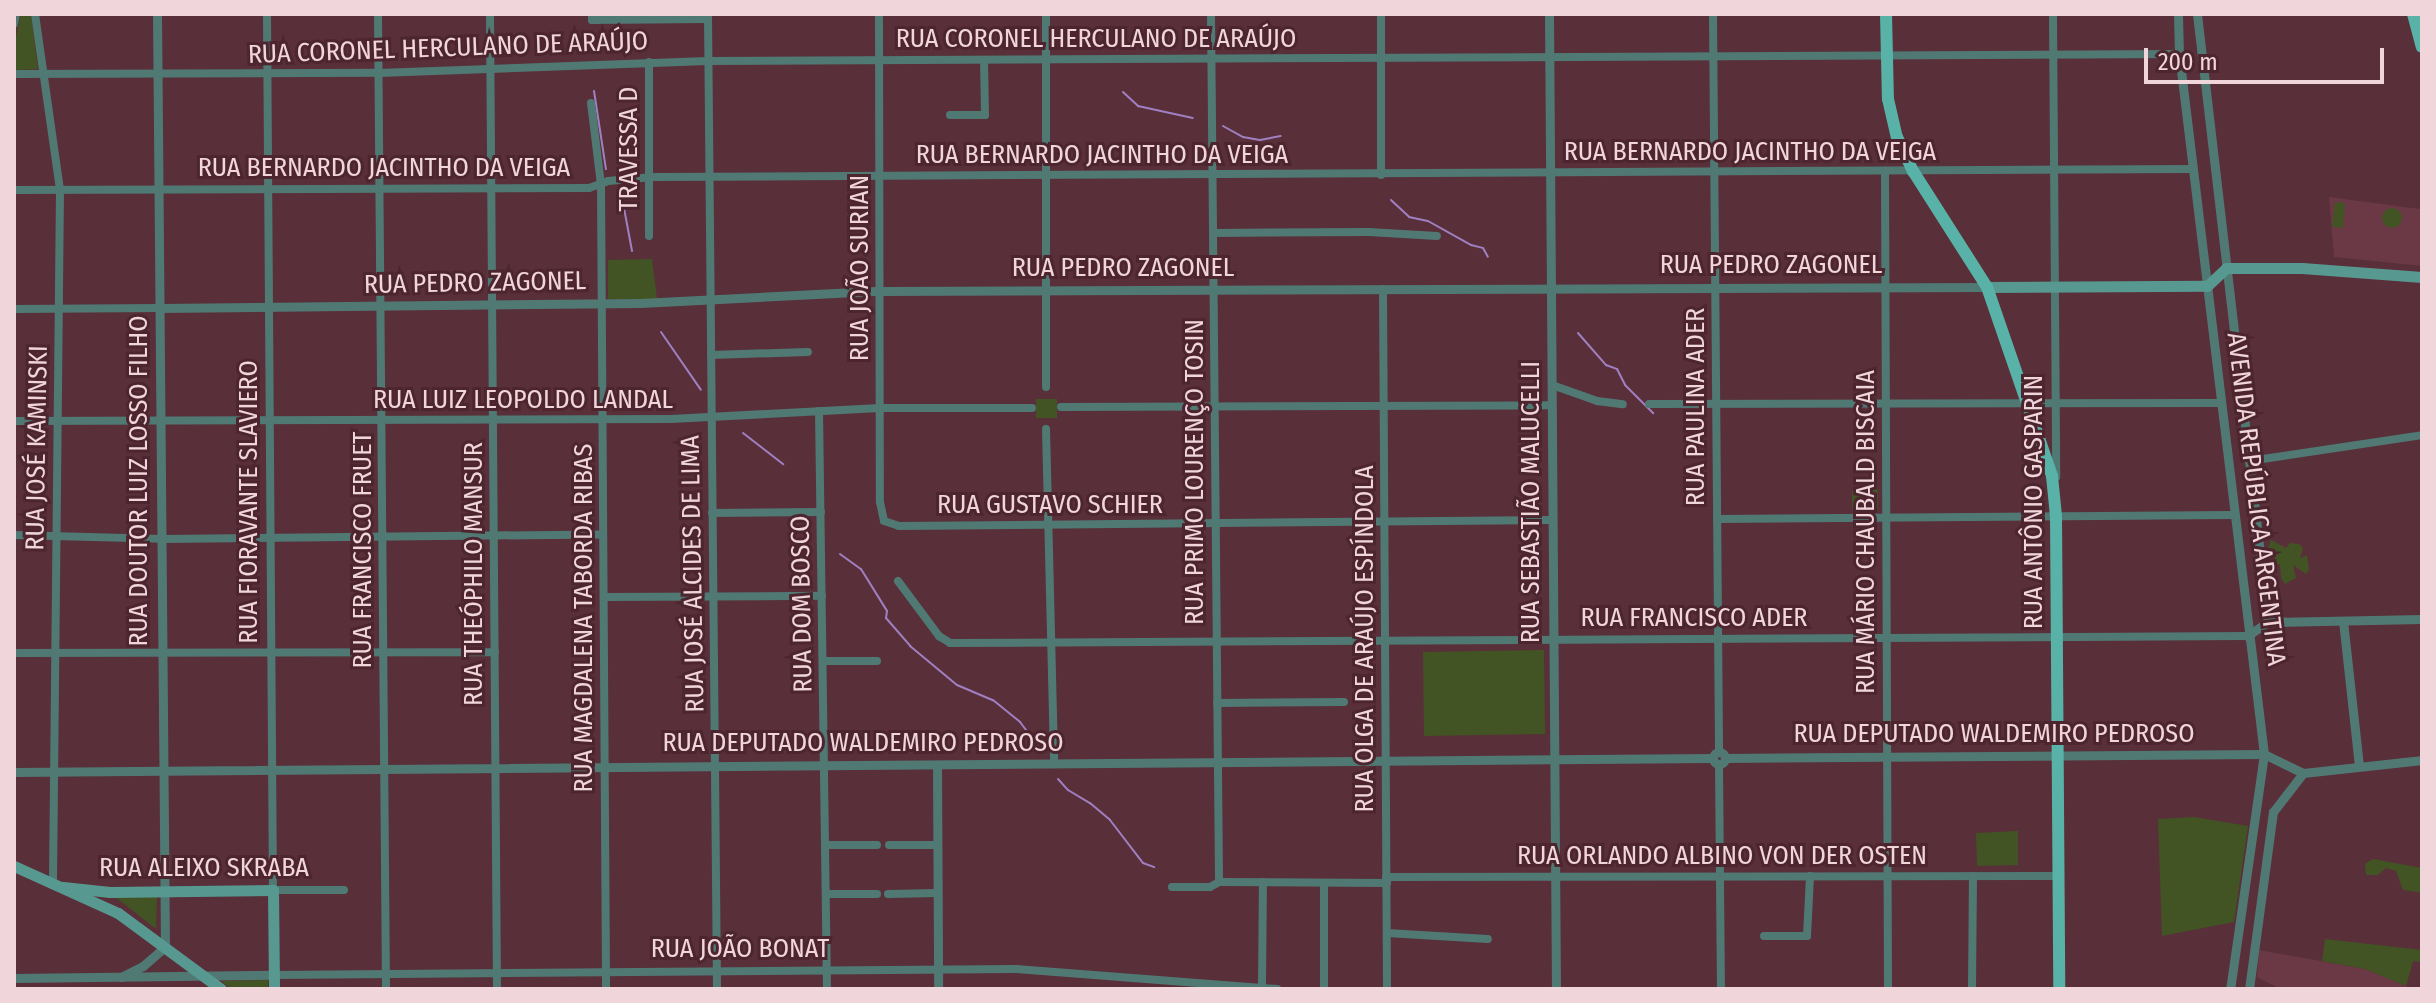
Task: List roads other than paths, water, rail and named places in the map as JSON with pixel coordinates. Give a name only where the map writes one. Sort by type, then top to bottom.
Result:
[{"type":"main road","points":[[1886,14],[1886,56],[1892,118],[1913,171],[1987,287],[2048,458],[2056,502]]},
{"type":"main road","points":[[2413,14],[2422,47]]},
{"type":"main road","points":[[2207,286],[2226,268],[2302,268],[2422,277]]},
{"type":"main road","name":"RUA PEDRO ZAGONEL","points":[[1987,287],[2207,286]]},
{"type":"main road","name":"RUA ANTÔNIO GASPARIN","points":[[2056,502],[2059,989]]},
{"type":"main road","points":[[14,866],[118,913],[221,989]]},
{"type":"main road","name":"RUA ALEIXO SKRABA","points":[[58,885],[110,892],[273,890]]},
{"type":"main road","name":"RUA FIORAVANTE SLAVIERO","points":[[273,890],[274,989]]},
{"type":"main road","points":[[110,892],[109,901],[118,913]]},
{"type":"street","points":[[14,24],[16,14]]},
{"type":"street","name":"RUA JOSÉ KAMINSKI","points":[[35,14],[60,190],[54,772],[58,885]]},
{"type":"street","name":"RUA DOUTOR LUIZ LOSSO FILHO","points":[[157,14],[165,947]]},
{"type":"street","name":"RUA FIORAVANTE SLAVIERO","points":[[267,14],[273,890]]},
{"type":"street","name":"RUA FRANCISCO FRUET","points":[[378,14],[386,989]]},
{"type":"street","name":"RUA THEÓPHILO MANSUR","points":[[490,14],[497,989]]},
{"type":"street","name":"RUA JOÃO SURIAN","points":[[879,14],[880,508],[884,521]]},
{"type":"street","points":[[1046,14],[1046,387]]},
{"type":"street","name":"RUA PRIMO LOURENÇO TOSIN","points":[[1211,14],[1219,882]]},
{"type":"street","points":[[1381,14],[1381,175]]},
{"type":"street","name":"RUA SEBASTIÃO MALUCELLI","points":[[1549,14],[1556,989]]},
{"type":"street","name":"RUA PAULINA ADER","points":[[1713,14],[1721,989]]},
{"type":"street","name":"RUA ANTÔNIO GASPARIN","points":[[2053,14],[2056,502]]},
{"type":"street","name":"AVENIDA REPÚBLICA ARGENTINA","points":[[2178,14],[2179,54],[2247,636],[2255,672],[2264,754],[2230,989]]},
{"type":"street","name":"AVENIDA REPÚBLICA ARGENTINA","points":[[2197,14],[2268,622]]},
{"type":"street","points":[[592,17],[708,16]]},
{"type":"street","name":"RUA JOSÉ ALCIDES DE LIMA","points":[[708,16],[717,989]]},
{"type":"street","name":"RUA CORONEL HERCULANO DE ARAÚJO","points":[[14,74],[379,73],[708,61],[2179,54]]},
{"type":"street","points":[[950,115],[985,115],[984,60]]},
{"type":"street","name":"TRAVESSA D","points":[[649,62],[649,236]]},
{"type":"street","name":"RUA MAGDALENA TABORDA RIBAS","points":[[591,103],[601,184],[606,989]]},
{"type":"street","name":"RUA BERNARDO JACINTHO DA VEIGA","points":[[14,190],[589,188],[647,177],[2193,169]]},
{"type":"street","name":"RUA MÁRIO CHAUBALD BISCAIA","points":[[1885,172],[1888,989]]},
{"type":"street","points":[[1213,233],[1369,232],[1437,236]]},
{"type":"street","name":"RUA PEDRO ZAGONEL","points":[[14,309],[602,303],[880,291],[1987,287]]},
{"type":"street","name":"RUA OLGA DE ARAÚJO ESPÍNDOLA","points":[[1383,289],[1387,989]]},
{"type":"street","points":[[711,355],[808,352]]},
{"type":"street","points":[[1552,385],[1597,401],[1623,404]]},
{"type":"street","points":[[1649,404],[2220,403]]},
{"type":"street","points":[[1061,407],[1552,405]]},
{"type":"street","name":"RUA LUIZ LEOPOLDO LANDAL","points":[[14,421],[161,423],[602,419],[880,408],[1032,408]]},
{"type":"street","name":"RUA DOM BOSCO","points":[[819,411],[827,989]]},
{"type":"street","points":[[1046,429],[1054,764]]},
{"type":"street","points":[[2249,461],[2422,435]]},
{"type":"street","points":[[712,513],[821,512]]},
{"type":"street","points":[[1717,519],[2233,515]]},
{"type":"street","name":"RUA GUSTAVO SCHIER","points":[[884,521],[899,526],[1553,520]]},
{"type":"street","points":[[14,535],[162,539],[603,534]]},
{"type":"street","name":"RUA FRANCISCO ADER","points":[[898,581],[939,636],[950,643],[2247,636]]},
{"type":"street","points":[[604,597],[822,596]]},
{"type":"street","points":[[2247,636],[2268,622],[2422,619]]},
{"type":"street","points":[[2343,621],[2359,766]]},
{"type":"street","points":[[14,653],[495,652]]},
{"type":"street","points":[[823,661],[877,661]]},
{"type":"street","points":[[1217,703],[1344,702]]},
{"type":"street","points":[[2264,754],[2303,773],[2422,760]]},
{"type":"street","name":"RUA DEPUTADO WALDEMIRO PEDROSO","points":[[14,772],[2264,754]]},
{"type":"street","points":[[937,765],[938,989]]},
{"type":"street","points":[[2249,989],[2273,812],[2303,773]]},
{"type":"street","points":[[825,845],[877,845]]},
{"type":"street","points":[[889,845],[937,845]]},
{"type":"street","points":[[1764,936],[1807,936],[1810,876]]},
{"type":"street","points":[[1972,989],[1973,876]]},
{"type":"street","name":"RUA ORLANDO ALBINO VON DER OSTEN","points":[[1172,887],[1210,887],[1219,882],[1324,883],[1555,877],[2058,876]]},
{"type":"street","points":[[1262,988],[1263,882]]},
{"type":"street","points":[[1324,883],[1324,989]]},
{"type":"street","name":"RUA ALEIXO SKRABA","points":[[273,890],[344,890]]},
{"type":"street","points":[[888,894],[938,893]]},
{"type":"street","points":[[826,894],[877,894]]},
{"type":"street","points":[[1387,933],[1488,939]]},
{"type":"street","points":[[121,977],[143,966],[165,947]]},
{"type":"street","name":"RUA JOÃO BONAT","points":[[14,978],[1035,970],[1277,989]]},
{"type":"waterway","points":[[594,91],[606,169]]},
{"type":"waterway","points":[[1123,92],[1138,106],[1193,118]]},
{"type":"waterway","points":[[1223,126],[1243,137],[1260,140],[1281,136]]},
{"type":"waterway","points":[[621,192],[632,251]]},
{"type":"waterway","points":[[1391,200],[1409,217],[1428,221],[1471,245],[1483,248],[1488,257]]},
{"type":"waterway","points":[[661,332],[701,390]]},
{"type":"waterway","points":[[1578,333],[1606,365],[1617,369],[1625,385],[1653,413]]},
{"type":"waterway","points":[[743,433],[783,464]]},
{"type":"waterway","points":[[840,554],[861,569],[887,611],[886,618],[910,646],[957,685],[993,700],[1020,722],[1042,751]]},
{"type":"waterway","points":[[1058,779],[1068,790],[1110,820],[1143,863],[1154,867]]}]
